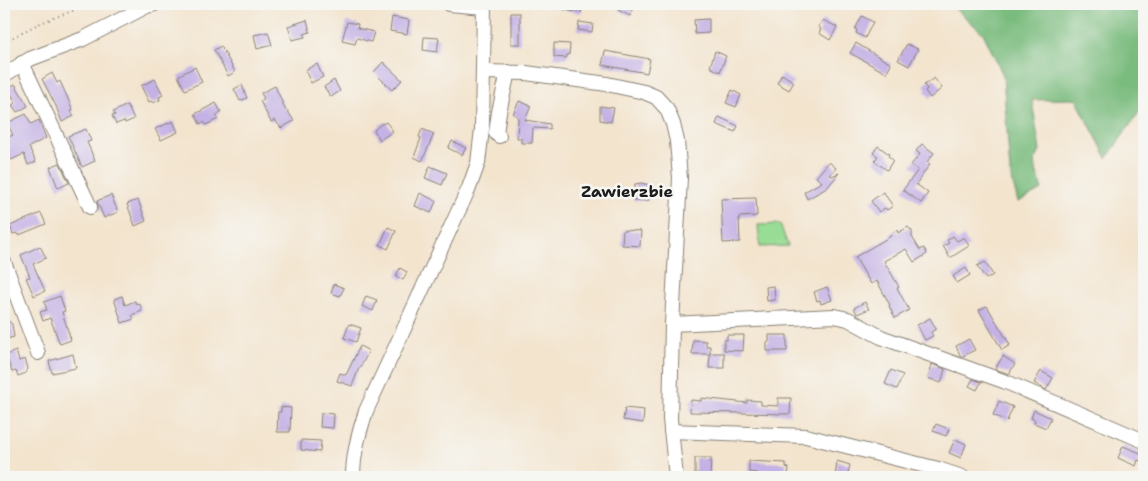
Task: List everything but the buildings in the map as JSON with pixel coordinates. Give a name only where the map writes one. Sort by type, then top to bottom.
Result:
[{"type":"street","points":[[4,75],[22,63],[83,39],[147,6],[155,4]]},
{"type":"street","points":[[353,477],[353,463],[358,436],[366,411],[469,188],[478,163],[482,129],[484,5],[449,4]]},
{"type":"street","points":[[22,63],[90,207]]},
{"type":"street","points":[[484,72],[545,75],[607,84],[636,90],[656,97],[667,109],[677,141],[680,178],[672,324],[670,431],[676,477]]},
{"type":"street","points":[[499,136],[496,133],[508,72]]},
{"type":"street","points":[[4,262],[38,353]]},
{"type":"street","points":[[672,324],[841,317],[881,337],[1006,382],[1144,442]]},
{"type":"street","points":[[670,431],[806,436],[938,469],[962,477]]},
{"type":"path","points":[[4,42],[38,24],[91,4]]},
{"type":"green space","points":[[950,4],[1144,4],[1144,105],[1107,158],[1076,99],[1032,100],[1040,151],[1034,163],[1042,190],[1018,202],[1010,173],[1003,75],[983,33]]},
{"type":"green space","points":[[780,224],[788,246],[760,247],[758,225]]},
{"type":"district","name":"Zawierzbie","points":[[627,191]]}]
